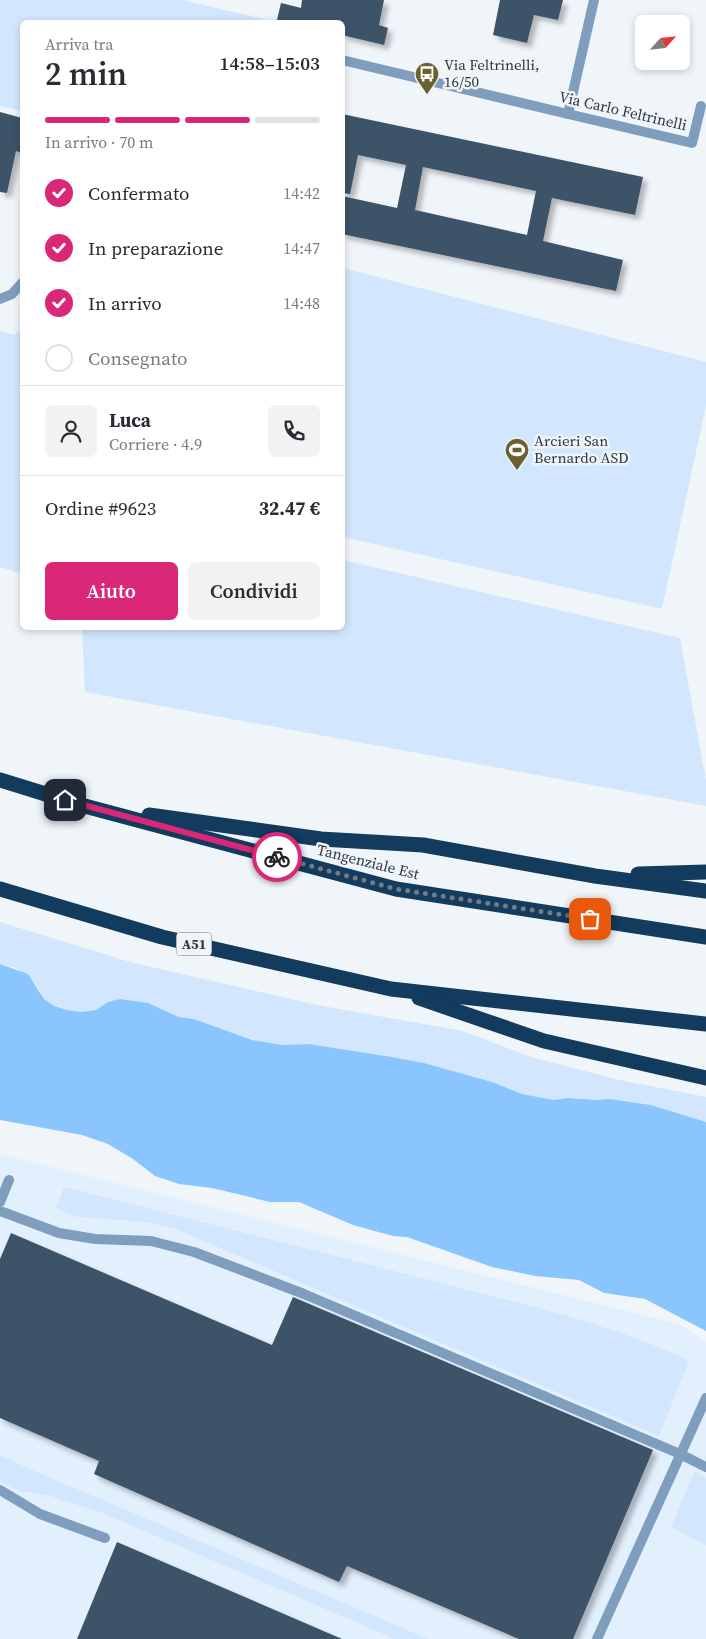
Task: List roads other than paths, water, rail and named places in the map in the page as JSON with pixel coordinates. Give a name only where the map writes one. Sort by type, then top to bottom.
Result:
[{"type":"highway","name":"Tangenziale Est","points":[[0,780],[81,805],[396,889],[706,937]]},
{"type":"highway","points":[[81,805],[321,839],[423,845],[595,876],[706,891]]},
{"type":"highway","points":[[595,876],[706,872]]},
{"type":"highway","name":"A51","points":[[0,889],[162,937],[391,989],[706,1024]]},
{"type":"highway","points":[[391,989],[544,1041],[706,1078]]},
{"type":"street","points":[[568,114],[594,0]]},
{"type":"street","name":"Via Carlo Feltrinelli","points":[[345,61],[692,143],[701,106]]},
{"type":"street","points":[[0,299],[12,294],[20,285]]},
{"type":"street","points":[[0,1202],[9,1180]]},
{"type":"street","points":[[0,1211],[59,1233],[94,1239],[151,1240],[194,1252],[304,1294],[680,1454],[706,1468]]},
{"type":"street","points":[[597,1639],[706,1398]]},
{"type":"street","points":[[0,1490],[40,1514],[105,1538]]},
{"type":"place","name":"Via Feltrinelli, 16/50","points":[[427,95]]},
{"type":"place","name":"Arcieri San Bernardo ASD","points":[[517,471]]}]
